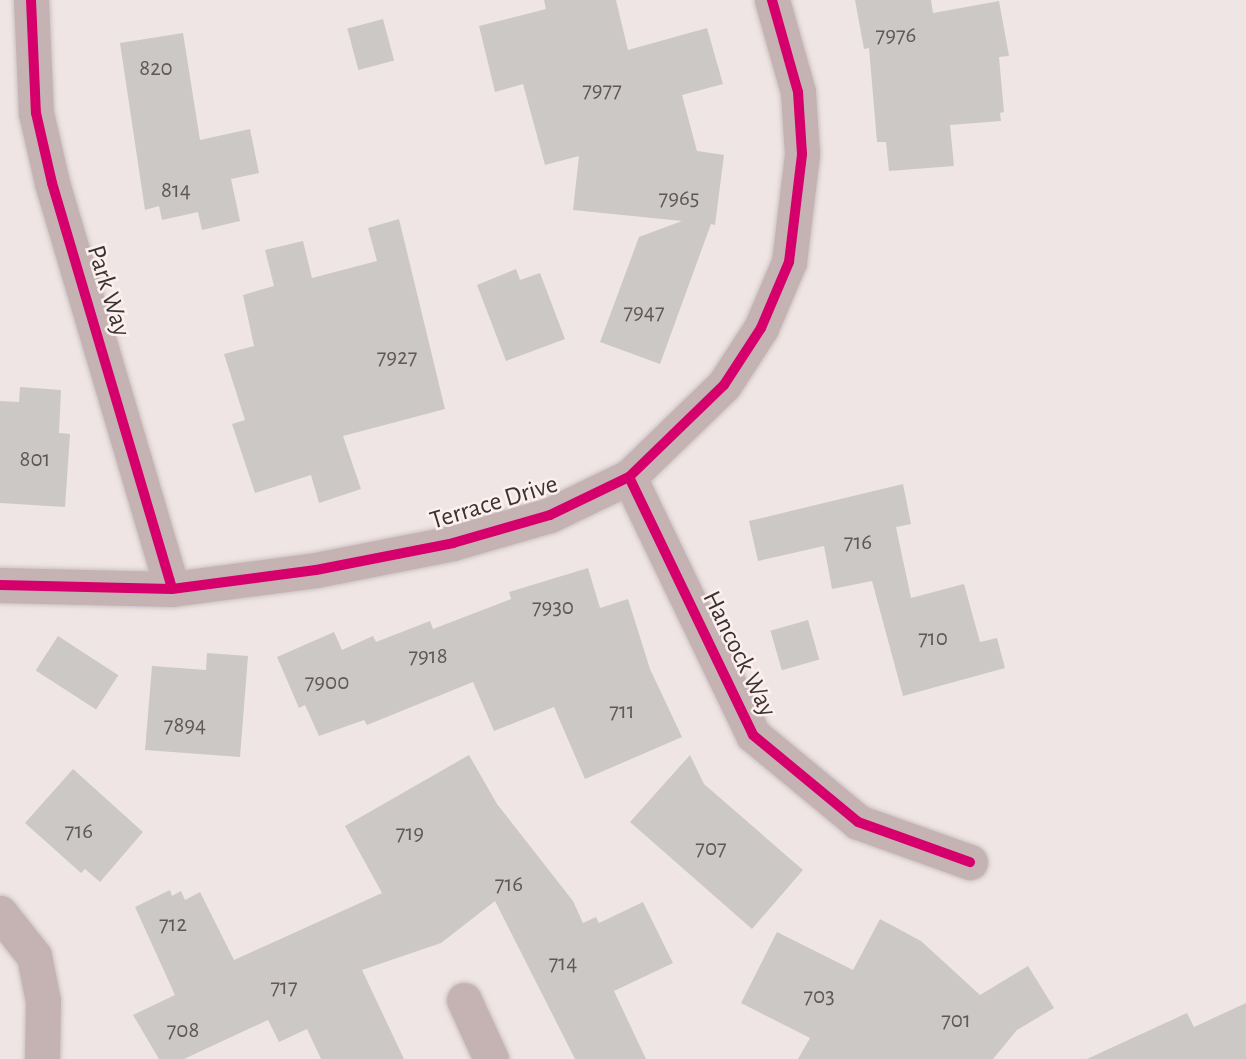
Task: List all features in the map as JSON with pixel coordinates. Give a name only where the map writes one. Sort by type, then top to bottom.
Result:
[{"type":"street","name":"Park Way","points":[[32,0],[30,39],[37,113],[52,183],[172,589]]},
{"type":"street","name":"Terrace Drive","points":[[0,585],[172,589],[316,570],[453,542],[550,515],[629,477],[724,385],[761,328],[789,262],[802,154],[798,92],[772,0]]},
{"type":"street","name":"Hancock Way","points":[[629,477],[753,735],[858,822],[970,862]]},
{"type":"street","points":[[0,913],[34,956],[43,1001],[42,1059]]},
{"type":"street","points":[[464,1000],[491,1059]]},
{"type":"building","points":[[544,0],[616,0],[628,50],[707,28],[723,84],[682,95],[697,151],[724,155],[715,225],[711,224],[660,364],[600,342],[639,237],[682,221],[573,210],[579,156],[545,165],[523,84],[495,92],[479,26],[546,9]]},
{"type":"building","points":[[855,0],[931,0],[933,13],[999,1],[1009,56],[999,57],[1004,112],[1000,113],[1001,121],[950,125],[954,166],[889,171],[886,142],[877,142],[869,48],[864,49]]},
{"type":"building","points":[[383,19],[394,61],[358,70],[347,29]]},
{"type":"building","points":[[183,33],[200,140],[250,129],[259,173],[231,179],[240,221],[202,230],[198,212],[162,220],[159,206],[145,210],[120,43]]},
{"type":"building","points":[[399,219],[445,409],[343,436],[361,489],[319,503],[311,475],[255,493],[232,424],[245,420],[224,354],[254,346],[243,295],[274,286],[265,250],[303,241],[312,278],[377,261],[368,228]]},
{"type":"building","points":[[516,269],[520,280],[540,273],[565,339],[506,361],[477,285]]},
{"type":"building","points":[[20,387],[61,390],[59,433],[70,434],[65,507],[0,503],[0,401],[19,402]]},
{"type":"building","points":[[903,484],[911,524],[896,527],[911,598],[964,584],[980,642],[997,638],[1005,668],[903,696],[872,581],[832,589],[824,546],[758,561],[749,521]]},
{"type":"building","points":[[588,568],[600,608],[628,599],[650,669],[682,737],[585,779],[554,707],[494,731],[473,682],[367,725],[364,720],[319,736],[305,705],[299,708],[277,657],[334,632],[342,650],[373,636],[376,642],[430,621],[433,629],[511,599],[509,592]]},
{"type":"building","points":[[808,620],[819,659],[782,670],[771,631]]},
{"type":"building","points":[[58,636],[118,675],[96,710],[36,670]]},
{"type":"building","points":[[207,653],[248,656],[240,757],[145,750],[152,666],[206,670]]},
{"type":"building","points":[[469,755],[497,804],[573,901],[583,923],[596,917],[599,923],[643,902],[673,963],[614,991],[646,1059],[575,1059],[495,901],[441,943],[362,970],[404,1059],[321,1059],[307,1029],[279,1042],[268,1020],[184,1059],[159,1059],[133,1015],[175,995],[135,907],[170,890],[172,896],[181,891],[185,900],[200,892],[234,960],[382,893],[345,826]]},
{"type":"building","points":[[690,755],[704,784],[803,870],[752,929],[630,822]]},
{"type":"building","points":[[73,769],[143,832],[100,882],[85,869],[81,873],[25,823]]},
{"type":"building","points":[[880,919],[921,941],[980,995],[1028,966],[1054,1008],[1017,1030],[993,1059],[798,1059],[810,1038],[741,1003],[777,932],[853,970]]},
{"type":"building","points":[[1246,1003],[1246,1059],[1087,1059],[1187,1013],[1194,1027]]},
{"type":"cycle path","points":[[31,0],[36,113],[52,183],[172,589]]},
{"type":"cycle path","points":[[0,585],[172,589],[316,570],[453,543],[550,515],[629,477],[724,385],[761,328],[789,262],[802,154],[798,92],[772,0]]},
{"type":"cycle path","points":[[629,477],[753,735],[858,822],[970,862]]}]
